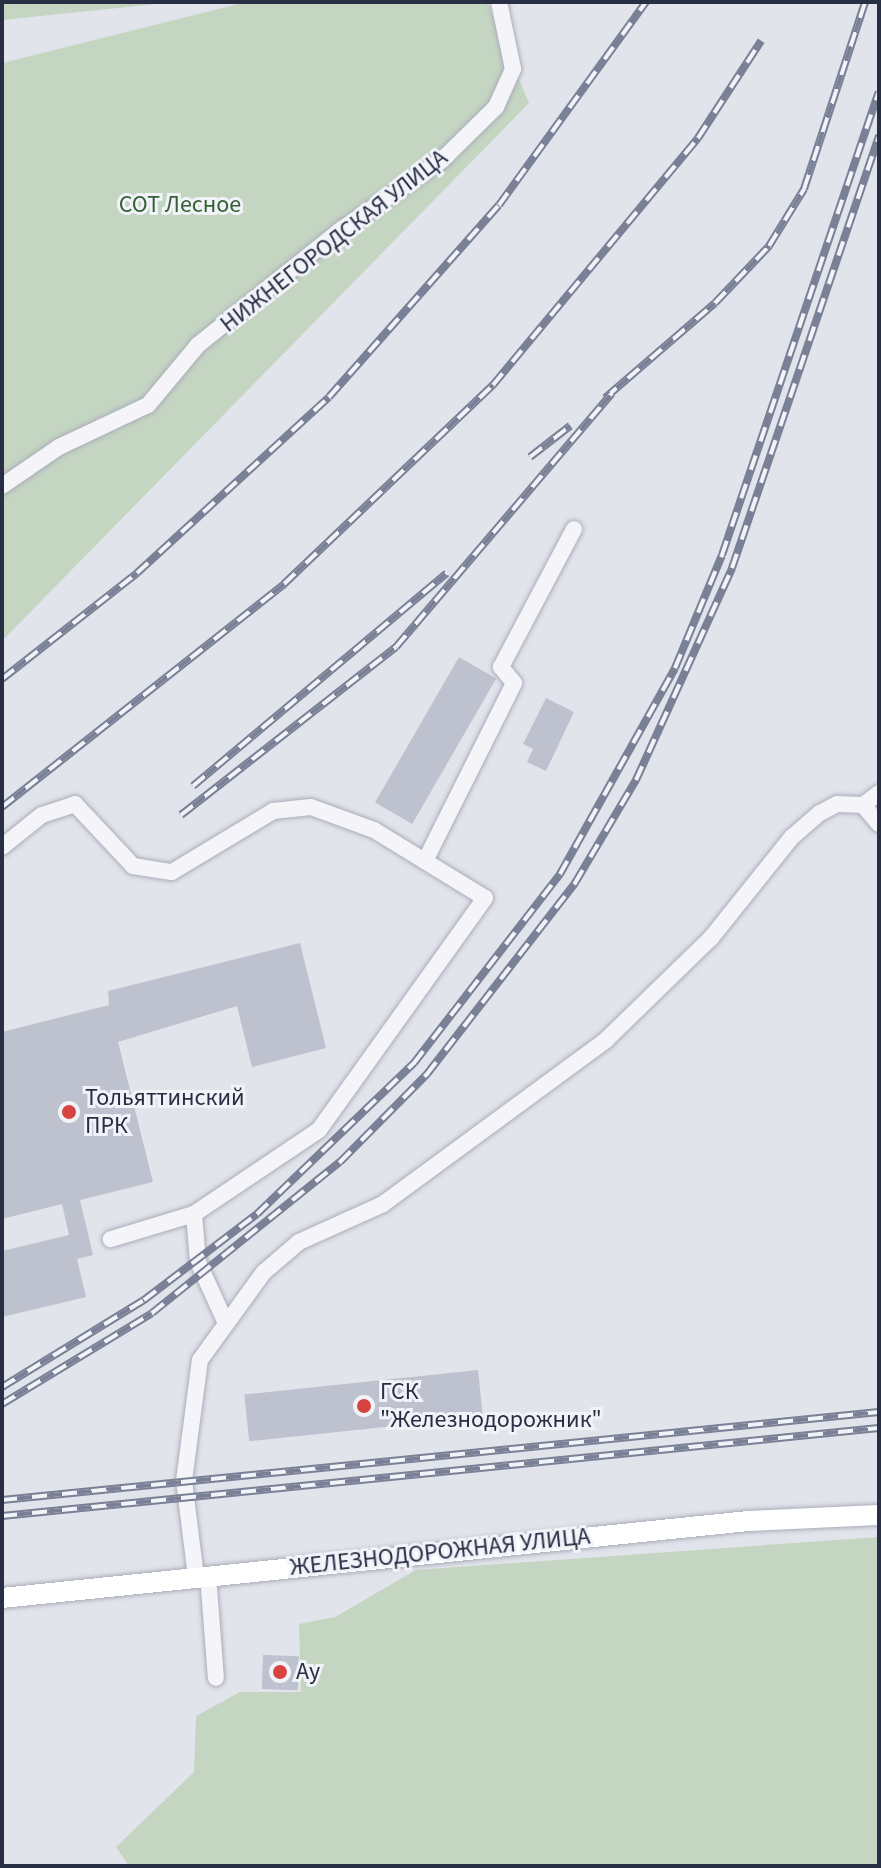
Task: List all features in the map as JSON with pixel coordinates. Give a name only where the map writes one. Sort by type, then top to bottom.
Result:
[{"type":"main road","name":"ЖЕЛЕЗНОДОРОЖНАЯ УЛИЦА","points":[[2,1598],[748,1521],[879,1515]]},
{"type":"street","name":"НИЖНЕГОРОДСКАЯ УЛИЦА","points":[[2,486],[59,447],[148,405],[198,345],[342,229],[442,160],[496,107],[513,69],[499,2]]},
{"type":"street","points":[[425,861],[514,683],[501,667],[574,529]]},
{"type":"street","points":[[216,1678],[202,1576],[185,1496],[188,1437],[200,1360],[225,1321],[264,1272],[299,1242],[383,1204],[588,1055],[711,938],[792,837],[837,804],[863,805],[879,793]]},
{"type":"street","points":[[2,847],[42,815],[75,804],[133,866],[172,872],[273,811],[311,807],[374,830],[485,898],[319,1130],[194,1214],[111,1239]]},
{"type":"street","points":[[863,805],[879,824]]},
{"type":"street","points":[[194,1214],[198,1262],[225,1321]]},
{"type":"green space","points":[[2,2],[176,2],[2,20]]},
{"type":"green space","name":"СОТ Лесное","points":[[246,2],[487,2],[529,103],[2,641],[2,63]]},
{"type":"green space","points":[[879,1537],[879,1866],[129,1866],[116,1847],[194,1772],[196,1716],[240,1692],[301,1692],[299,1624],[335,1617],[416,1570]]},
{"type":"building","points":[[459,657],[496,678],[412,824],[375,802]]},
{"type":"building","points":[[546,698],[574,712],[546,771],[527,762],[533,749],[523,744]]},
{"type":"building","points":[[300,943],[326,1048],[252,1067],[237,1006],[118,1042],[153,1182],[80,1200],[93,1255],[77,1259],[86,1297],[2,1317],[2,1251],[69,1235],[62,1204],[2,1219],[2,1032],[109,1005],[108,991]]},
{"type":"building","name":"ГСК \"Железнодорожник\"","points":[[478,1370],[483,1417],[249,1441],[244,1395]]},
{"type":"building","name":"Ау","points":[[263,1655],[299,1656],[298,1690],[262,1689]]},
{"type":"railway","points":[[2,679],[137,573],[329,397],[499,205],[646,2]]},
{"type":"railway","points":[[605,398],[715,303],[769,246],[804,189],[865,2]]},
{"type":"railway","points":[[2,807],[284,584],[493,385],[698,138],[761,41]]},
{"type":"railway","points":[[2,1387],[144,1300],[257,1214],[414,1063],[560,874],[675,668],[722,555],[879,92]]},
{"type":"railway","points":[[2,1404],[152,1313],[340,1162],[427,1074],[575,883],[636,780],[732,568],[879,135]]},
{"type":"railway","points":[[181,815],[396,647],[612,393]]},
{"type":"railway","points":[[530,457],[570,426]]},
{"type":"railway","points":[[193,786],[447,573]]},
{"type":"railway","points":[[2,1500],[879,1412]]},
{"type":"railway","points":[[2,1516],[879,1428]]},
{"type":"place","name":"Тольяттинский ПРК","points":[[69,1112]]},
{"type":"place","name":"ГСК \"Железнодорожник\"","points":[[364,1406]]},
{"type":"place","name":"Ау","points":[[280,1672]]}]
